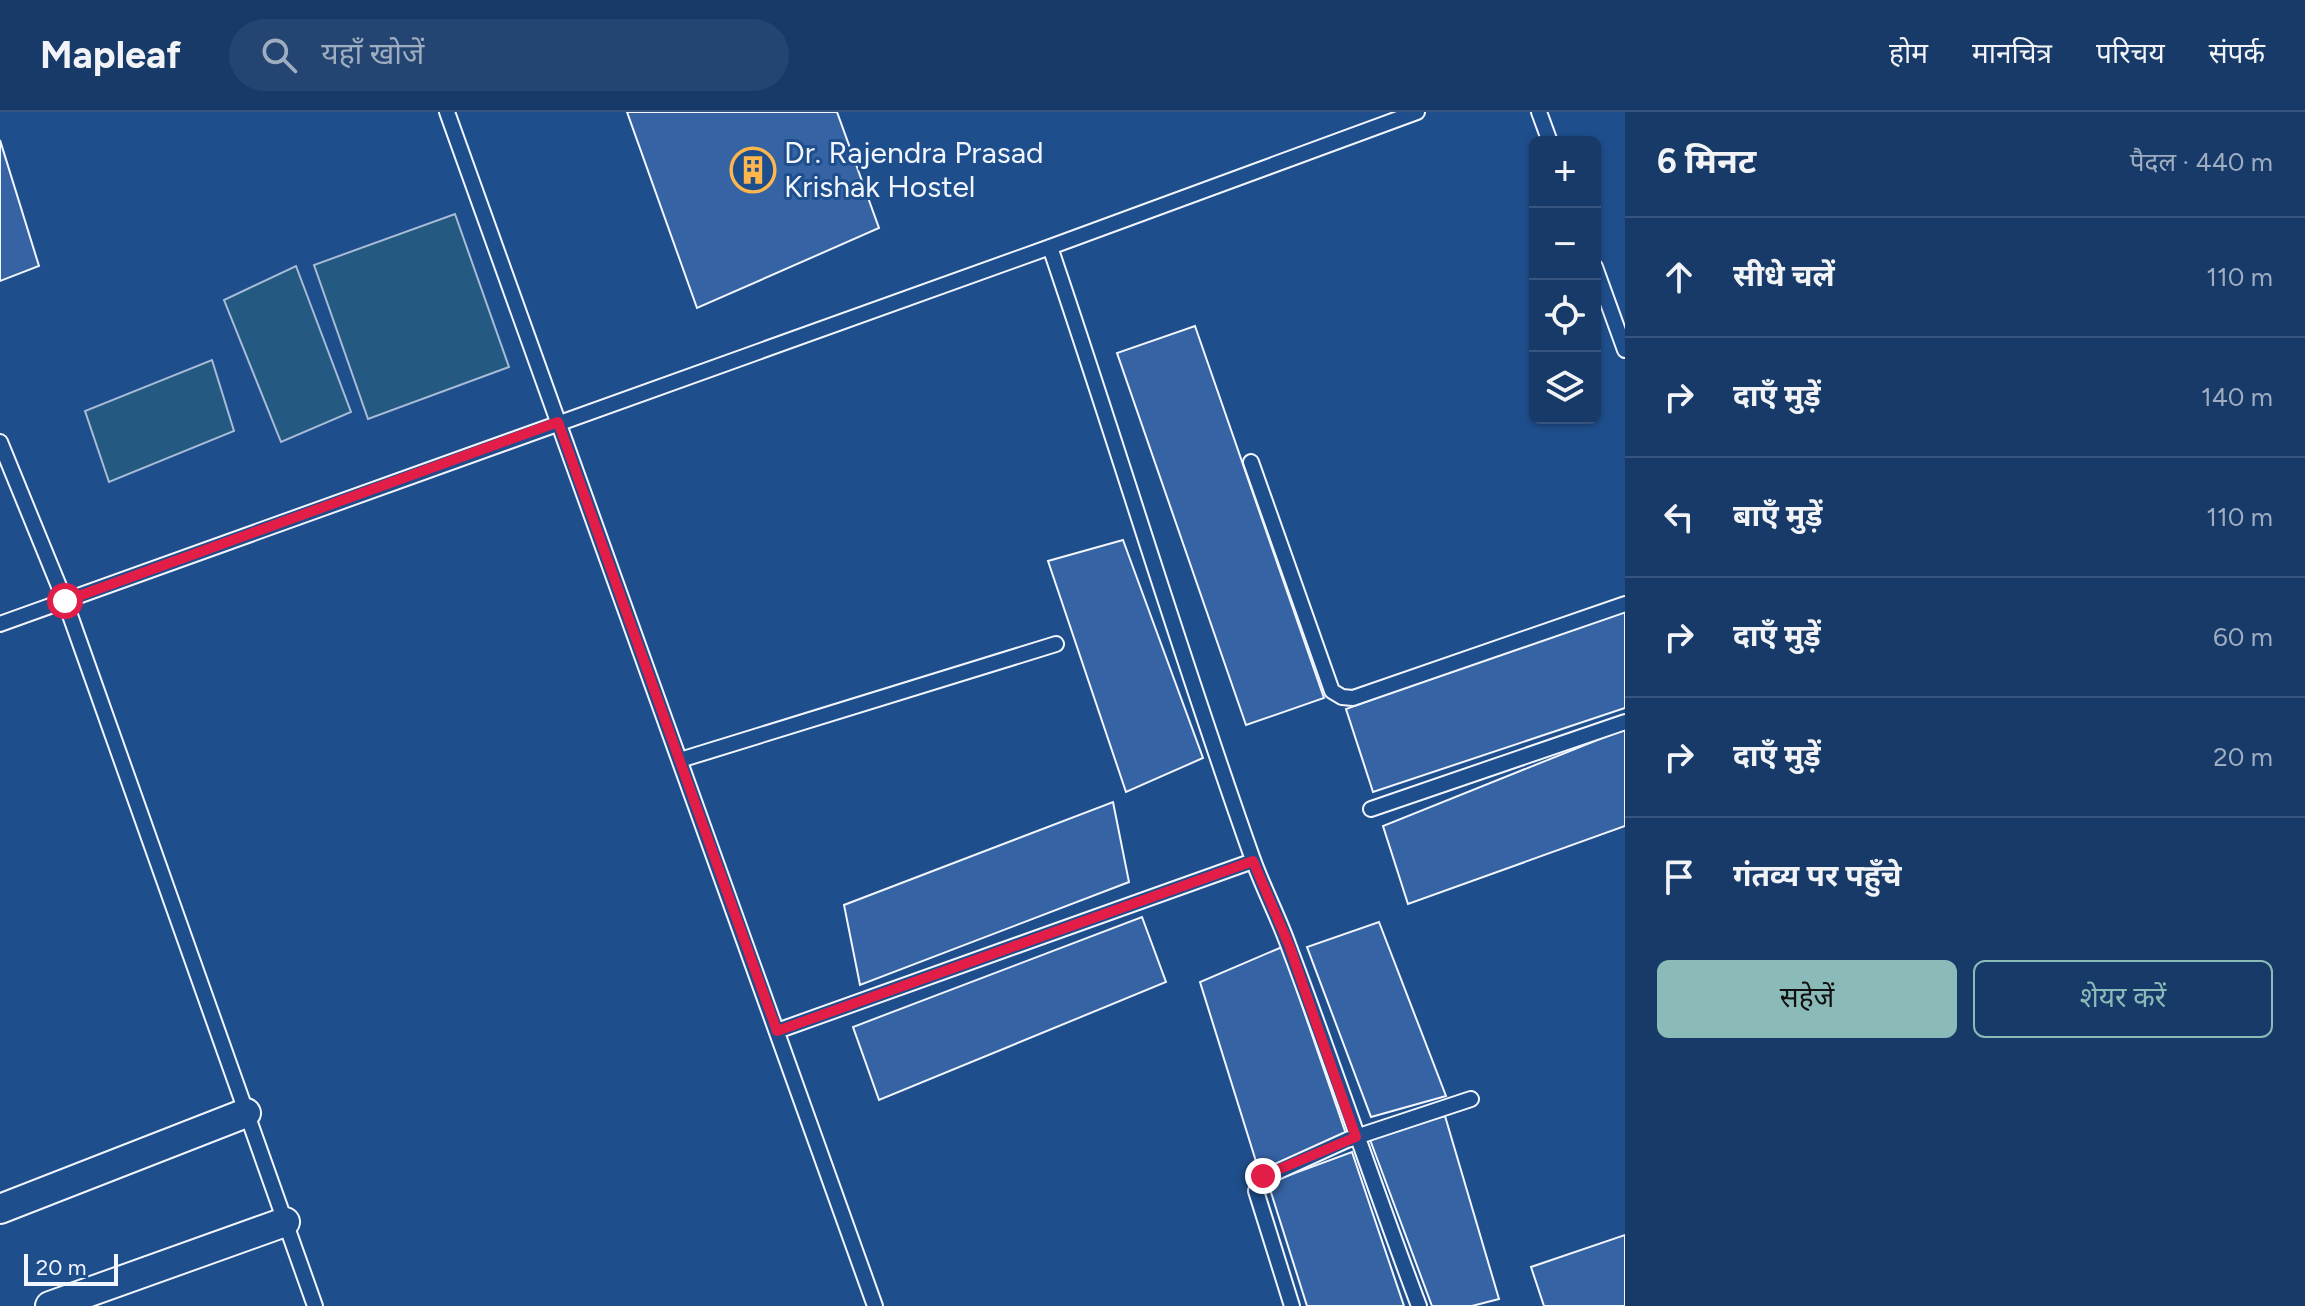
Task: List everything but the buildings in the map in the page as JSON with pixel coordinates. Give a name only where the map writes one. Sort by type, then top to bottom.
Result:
[{"type":"street","points":[[0,1209],[246,1113]]},
{"type":"street","points":[[50,1306],[285,1222]]},
{"type":"lane","points":[[447,112],[875,1306]]},
{"type":"lane","points":[[0,624],[1417,112]]},
{"type":"lane","points":[[1539,112],[1548,136]]},
{"type":"lane","points":[[1050,247],[1253,861],[1289,945],[1419,1306]]},
{"type":"lane","points":[[1600,280],[1625,350]]},
{"type":"lane","points":[[0,442],[65,601],[315,1306]]},
{"type":"lane","points":[[1251,462],[1332,691],[1342,697],[1353,698],[1625,604]]},
{"type":"lane","points":[[680,760],[1056,644]]},
{"type":"lane","points":[[1371,809],[1625,722]]},
{"type":"lane","points":[[777,1031],[1253,861]]},
{"type":"lane","points":[[1292,1306],[1256,1185],[1263,1176],[1356,1137],[1471,1099]]},
{"type":"shaded area","points":[[455,214],[509,367],[368,419],[314,265]]},
{"type":"shaded area","points":[[296,266],[351,412],[281,442],[224,300]]},
{"type":"shaded area","points":[[212,360],[234,431],[109,482],[85,411]]},
{"type":"place","name":"Dr. Rajendra Prasad Krishak Hostel","points":[[753,170]]},
{"type":"route","points":[[65,601],[558,422],[777,1031],[1253,861],[1289,945],[1356,1137],[1263,1176]]}]
